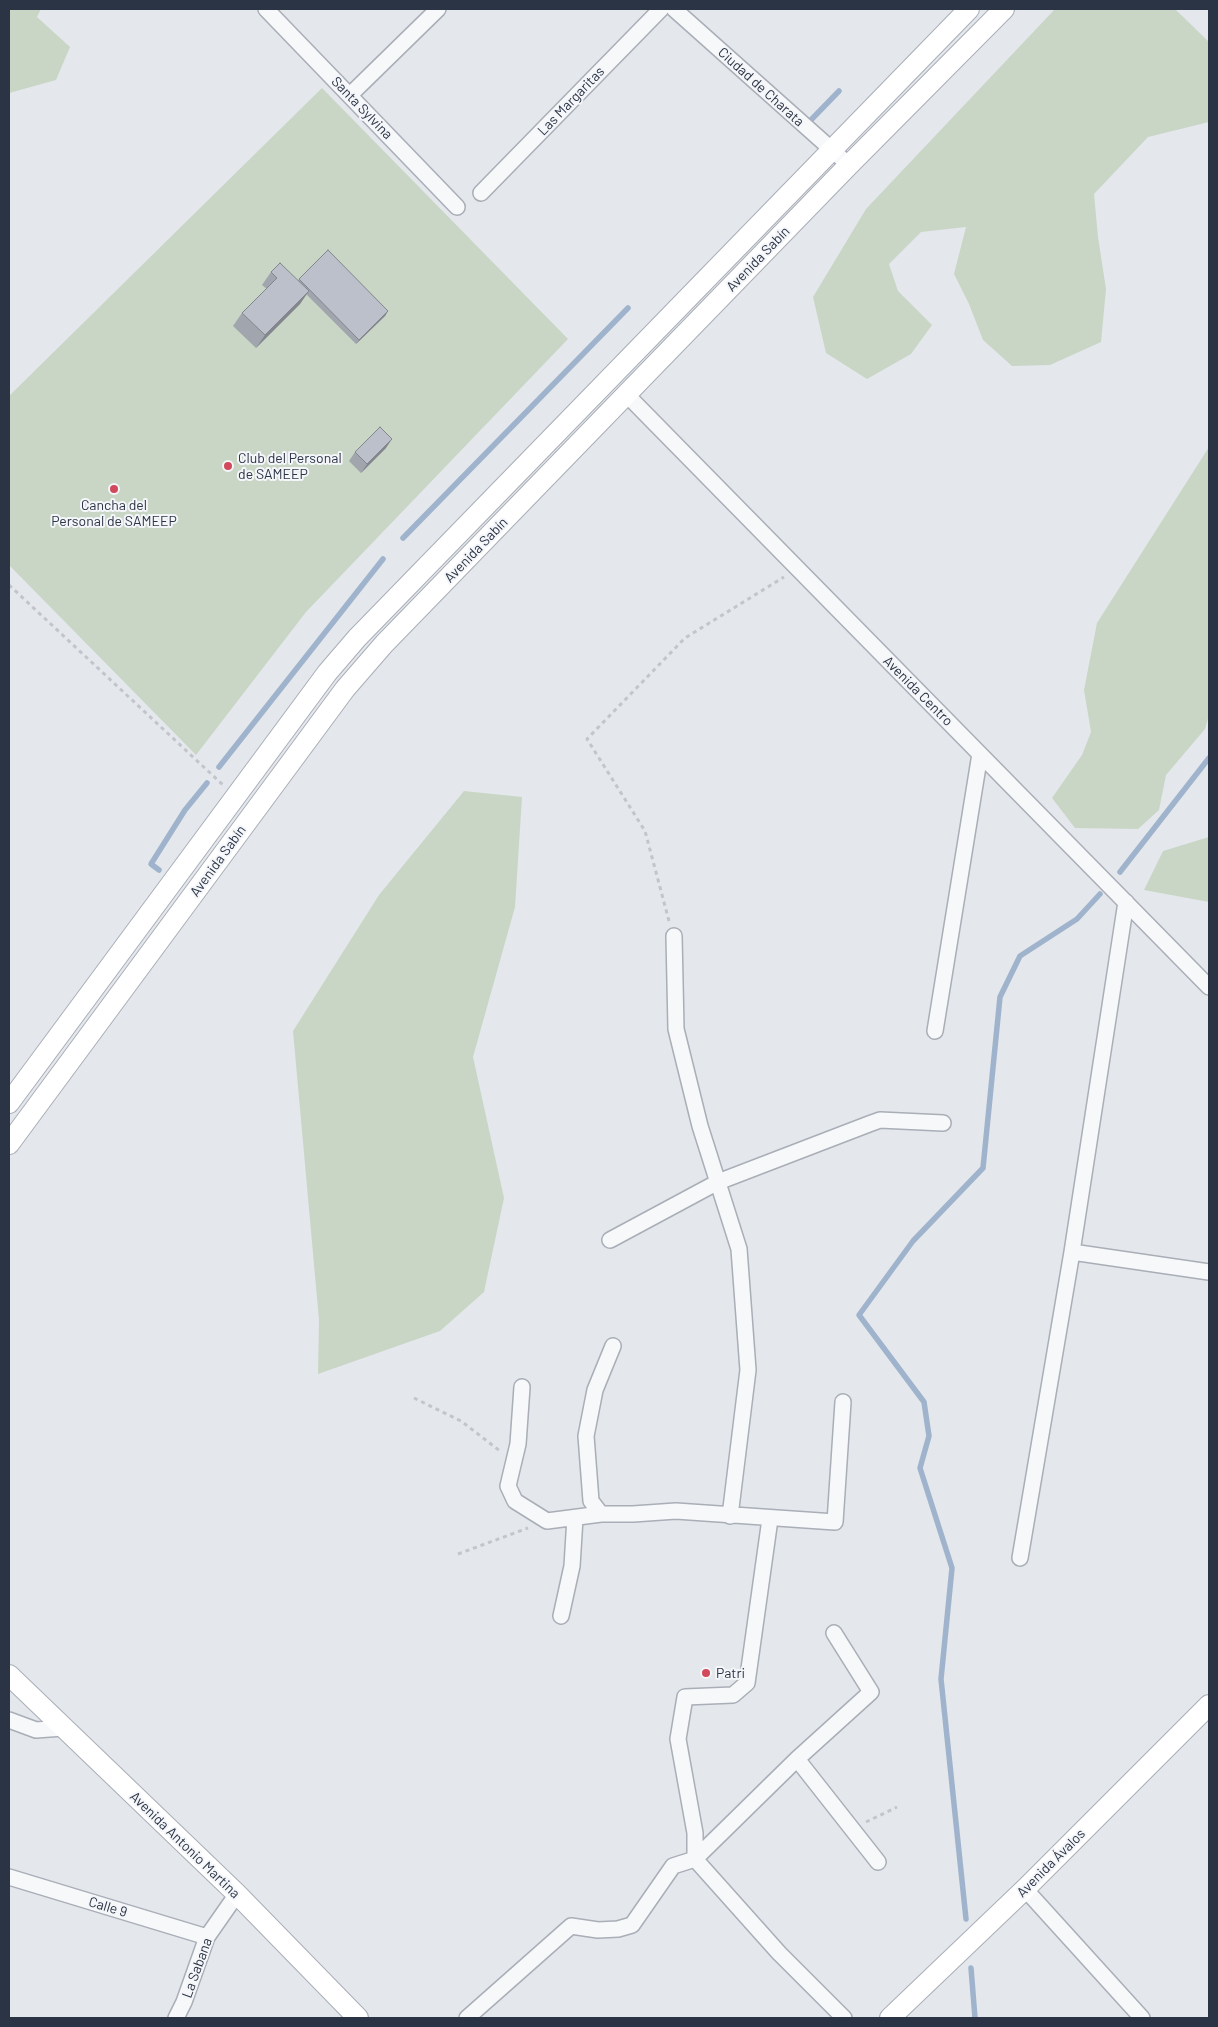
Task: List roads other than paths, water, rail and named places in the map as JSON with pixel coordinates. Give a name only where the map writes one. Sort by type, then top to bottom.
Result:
[{"type":"main road","name":"Avenida Sabín","points":[[9,1103],[327,674],[357,638],[969,9]]},
{"type":"main road","name":"Avenida Sabín","points":[[9,1144],[344,689],[384,644],[626,394],[1004,9]]},
{"type":"main road","name":"Avenida Antonio Martina","points":[[9,1675],[236,1894],[358,2018]]},
{"type":"main road","name":"Avenida Ávalos","points":[[890,2018],[1026,1890],[1209,1705]]},
{"type":"street","name":"Santa Sylvina","points":[[266,9],[456,207]]},
{"type":"street","points":[[350,95],[438,9]]},
{"type":"street","name":"Las Margaritas","points":[[481,193],[661,9]]},
{"type":"street","name":"Ciudad de Charata","points":[[674,9],[849,165]]},
{"type":"street","name":"Avenida Centro","points":[[626,394],[1209,987]]},
{"type":"street","points":[[935,1031],[980,754]]},
{"type":"street","points":[[1020,1558],[1072,1252],[1126,902]]},
{"type":"street","points":[[674,936],[676,1029],[700,1126],[739,1250],[748,1370],[730,1516]]},
{"type":"street","points":[[610,1240],[718,1182],[880,1120],[943,1123]]},
{"type":"street","points":[[1072,1252],[1209,1272]]},
{"type":"street","points":[[601,1514],[591,1502],[586,1436],[595,1390],[612,1346]]},
{"type":"street","points":[[522,1387],[518,1444],[508,1486],[515,1500],[547,1521],[601,1514],[676,1511],[835,1522],[843,1402]]},
{"type":"street","points":[[561,1616],[572,1566],[575,1518]]},
{"type":"street","points":[[770,1519],[746,1683],[733,1696],[685,1697],[678,1739],[694,1833],[695,1858],[779,1952],[844,2018]]},
{"type":"street","points":[[467,2018],[571,1926],[598,1930],[618,1929],[632,1925],[673,1866],[695,1858],[797,1759],[871,1692],[834,1633]]},
{"type":"street","points":[[9,1720],[36,1730],[63,1728]]},
{"type":"street","points":[[797,1759],[878,1862]]},
{"type":"street","name":"Calle 9","points":[[9,1877],[206,1937]]},
{"type":"street","points":[[1026,1890],[1142,2018]]},
{"type":"street","name":"La Sabana","points":[[176,2018],[184,2002],[206,1937],[236,1894]]},
{"type":"waterway","points":[[809,122],[839,91]]},
{"type":"waterway","points":[[403,538],[628,308]]},
{"type":"waterway","points":[[219,767],[383,559]]},
{"type":"waterway","points":[[1120,872],[1209,758]]},
{"type":"waterway","points":[[159,870],[151,864],[185,810],[207,783]]},
{"type":"waterway","points":[[966,1919],[941,1679],[952,1568],[920,1468],[929,1436],[924,1402],[859,1315],[913,1241],[983,1168],[1000,997],[1020,956],[1077,919],[1100,894]]},
{"type":"waterway","points":[[971,1968],[975,2018]]},
{"type":"place","name":"Club del Personal de SAMEEP","points":[[228,466]]},
{"type":"place","name":"Cancha del Personal de SAMEEP","points":[[114,489]]},
{"type":"place","name":"Patri","points":[[706,1673]]}]
